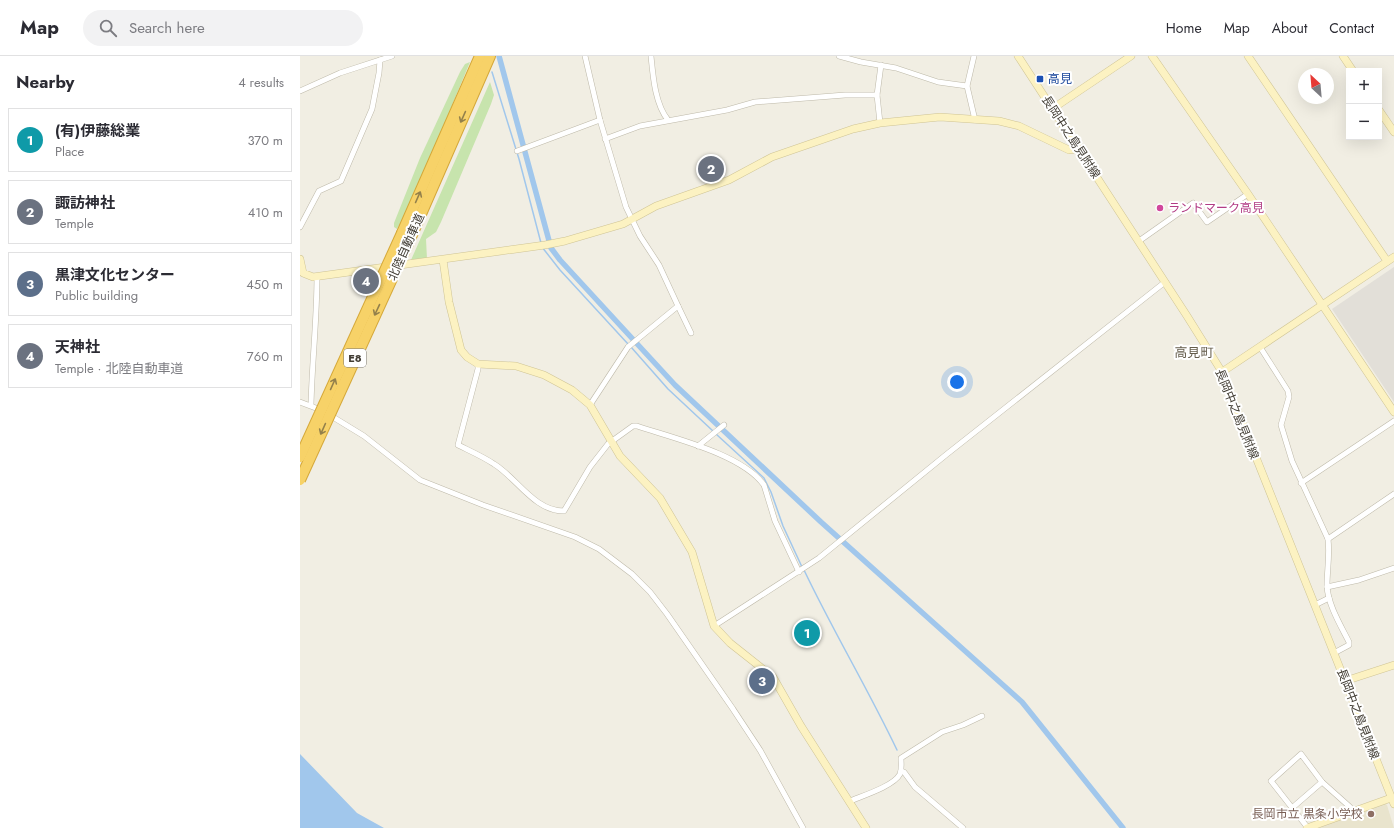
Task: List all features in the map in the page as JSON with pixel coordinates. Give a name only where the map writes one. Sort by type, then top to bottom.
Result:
[{"type":"highway","name":"北陸自動車道","points":[[300,480],[406,235],[480,56]]},
{"type":"highway","name":"北陸自動車道","points":[[300,457],[490,56]]},
{"type":"street","points":[[300,91],[340,73],[392,56]]},
{"type":"street","points":[[585,56],[605,139],[626,207],[632,220],[659,265],[691,333]]},
{"type":"street","points":[[651,56],[653,73],[661,108],[668,120]]},
{"type":"street","points":[[839,56],[896,68],[938,82],[967,86]]},
{"type":"street","points":[[974,56],[967,86],[975,120]]},
{"type":"street","name":"長岡中之島見附線","points":[[1018,56],[1139,241],[1222,372],[1393,801]]},
{"type":"street","points":[[1052,109],[1131,56]]},
{"type":"street","points":[[1152,56],[1248,194],[1394,412]]},
{"type":"street","points":[[1248,56],[1387,261]]},
{"type":"street","points":[[1343,56],[1351,68]]},
{"type":"street","points":[[300,227],[319,191],[341,181],[372,109],[380,60]]},
{"type":"street","points":[[880,65],[877,95],[880,123]]},
{"type":"street","points":[[605,139],[640,126],[727,110],[755,102],[845,95],[877,95]]},
{"type":"street","points":[[1382,114],[1394,132]]},
{"type":"street","points":[[300,259],[302,271],[306,276],[317,276],[548,245],[623,224],[656,206],[724,183],[772,157],[853,129],[880,123],[923,118],[999,121],[1019,126],[1069,150],[1078,149]]},
{"type":"street","points":[[517,151],[600,120]]},
{"type":"street","points":[[1139,241],[1193,203],[1207,222],[1248,194]]},
{"type":"street","points":[[1222,372],[1394,257]]},
{"type":"street","points":[[443,260],[456,338],[461,350],[467,357],[478,364],[516,366],[544,375],[572,390],[590,404],[623,460],[660,498],[692,552],[714,626],[730,643],[773,677],[801,726],[866,828]]},
{"type":"street","points":[[311,405],[311,373],[317,301],[317,276]]},
{"type":"street","points":[[714,626],[819,558],[947,454],[1165,282]]},
{"type":"street","points":[[590,404],[628,347],[637,338],[678,306]]},
{"type":"street","points":[[1260,348],[1288,391],[1289,397],[1281,425],[1292,461],[1301,483],[1328,539],[1330,552],[1327,587],[1329,598],[1349,642],[1349,645],[1334,653]]},
{"type":"street","points":[[478,364],[458,445],[494,463],[536,501],[547,507],[564,511],[590,467],[611,441],[633,426],[698,446],[745,466],[761,480],[775,521],[799,572]]},
{"type":"street","points":[[300,402],[311,405],[356,430],[420,480],[483,505],[575,537],[599,549],[628,570],[650,592],[667,614],[760,750],[803,828]]},
{"type":"street","points":[[1301,483],[1394,420]]},
{"type":"street","points":[[698,446],[724,425]]},
{"type":"street","points":[[1328,539],[1394,494]]},
{"type":"street","points":[[1327,587],[1359,580],[1394,568]]},
{"type":"street","points":[[1315,605],[1329,598]]},
{"type":"street","points":[[1345,681],[1394,665]]},
{"type":"street","points":[[850,801],[896,779],[901,771],[901,758],[942,732],[963,726],[982,716]]},
{"type":"street","points":[[1352,812],[1350,807],[1322,782],[1300,754],[1271,781],[1307,828],[1352,812],[1393,801]]},
{"type":"street","points":[[901,771],[904,772],[916,787],[963,828]]},
{"type":"street","points":[[1292,808],[1322,782]]},
{"type":"shaded area","points":[[1394,267],[1394,402],[1332,309]]},
{"type":"shaded area","name":"長岡市立 黒条小学校","points":[[1384,803],[1387,805],[1394,828],[1312,828]]},
{"type":"green space","points":[[470,62],[415,195],[397,229],[394,227],[394,223],[420,158],[460,72],[465,64]]},
{"type":"green space","points":[[490,82],[494,95],[491,104],[441,222],[436,232],[426,239],[427,259],[411,260]]},
{"type":"water","points":[[300,754],[357,813],[384,828],[300,828]]},
{"type":"waterway","points":[[499,56],[551,248],[560,260],[675,385],[821,522],[1022,702],[1123,828]]},
{"type":"waterway","points":[[492,72],[519,159],[541,243]]},
{"type":"waterway","points":[[542,247],[560,270],[628,344]]},
{"type":"waterway","points":[[631,347],[668,389],[713,431]]},
{"type":"waterway","points":[[716,434],[764,478],[771,492],[783,526],[802,567]]},
{"type":"waterway","points":[[804,570],[897,750]]},
{"type":"place","name":"高見","points":[[1040,79]]},
{"type":"place","name":"諏訪神社","points":[[711,169]]},
{"type":"place","name":"ランドマーク高見","points":[[1160,208]]},
{"type":"place","name":"天神社","points":[[366,281]]},
{"type":"place","name":"(有)伊藤総業","points":[[807,633]]},
{"type":"place","name":"黒津文化センター","points":[[762,681]]},
{"type":"place","name":"長岡市立 黒条小学校","points":[[1371,814]]},
{"type":"district","name":"高見町","points":[[1194,352]]}]
